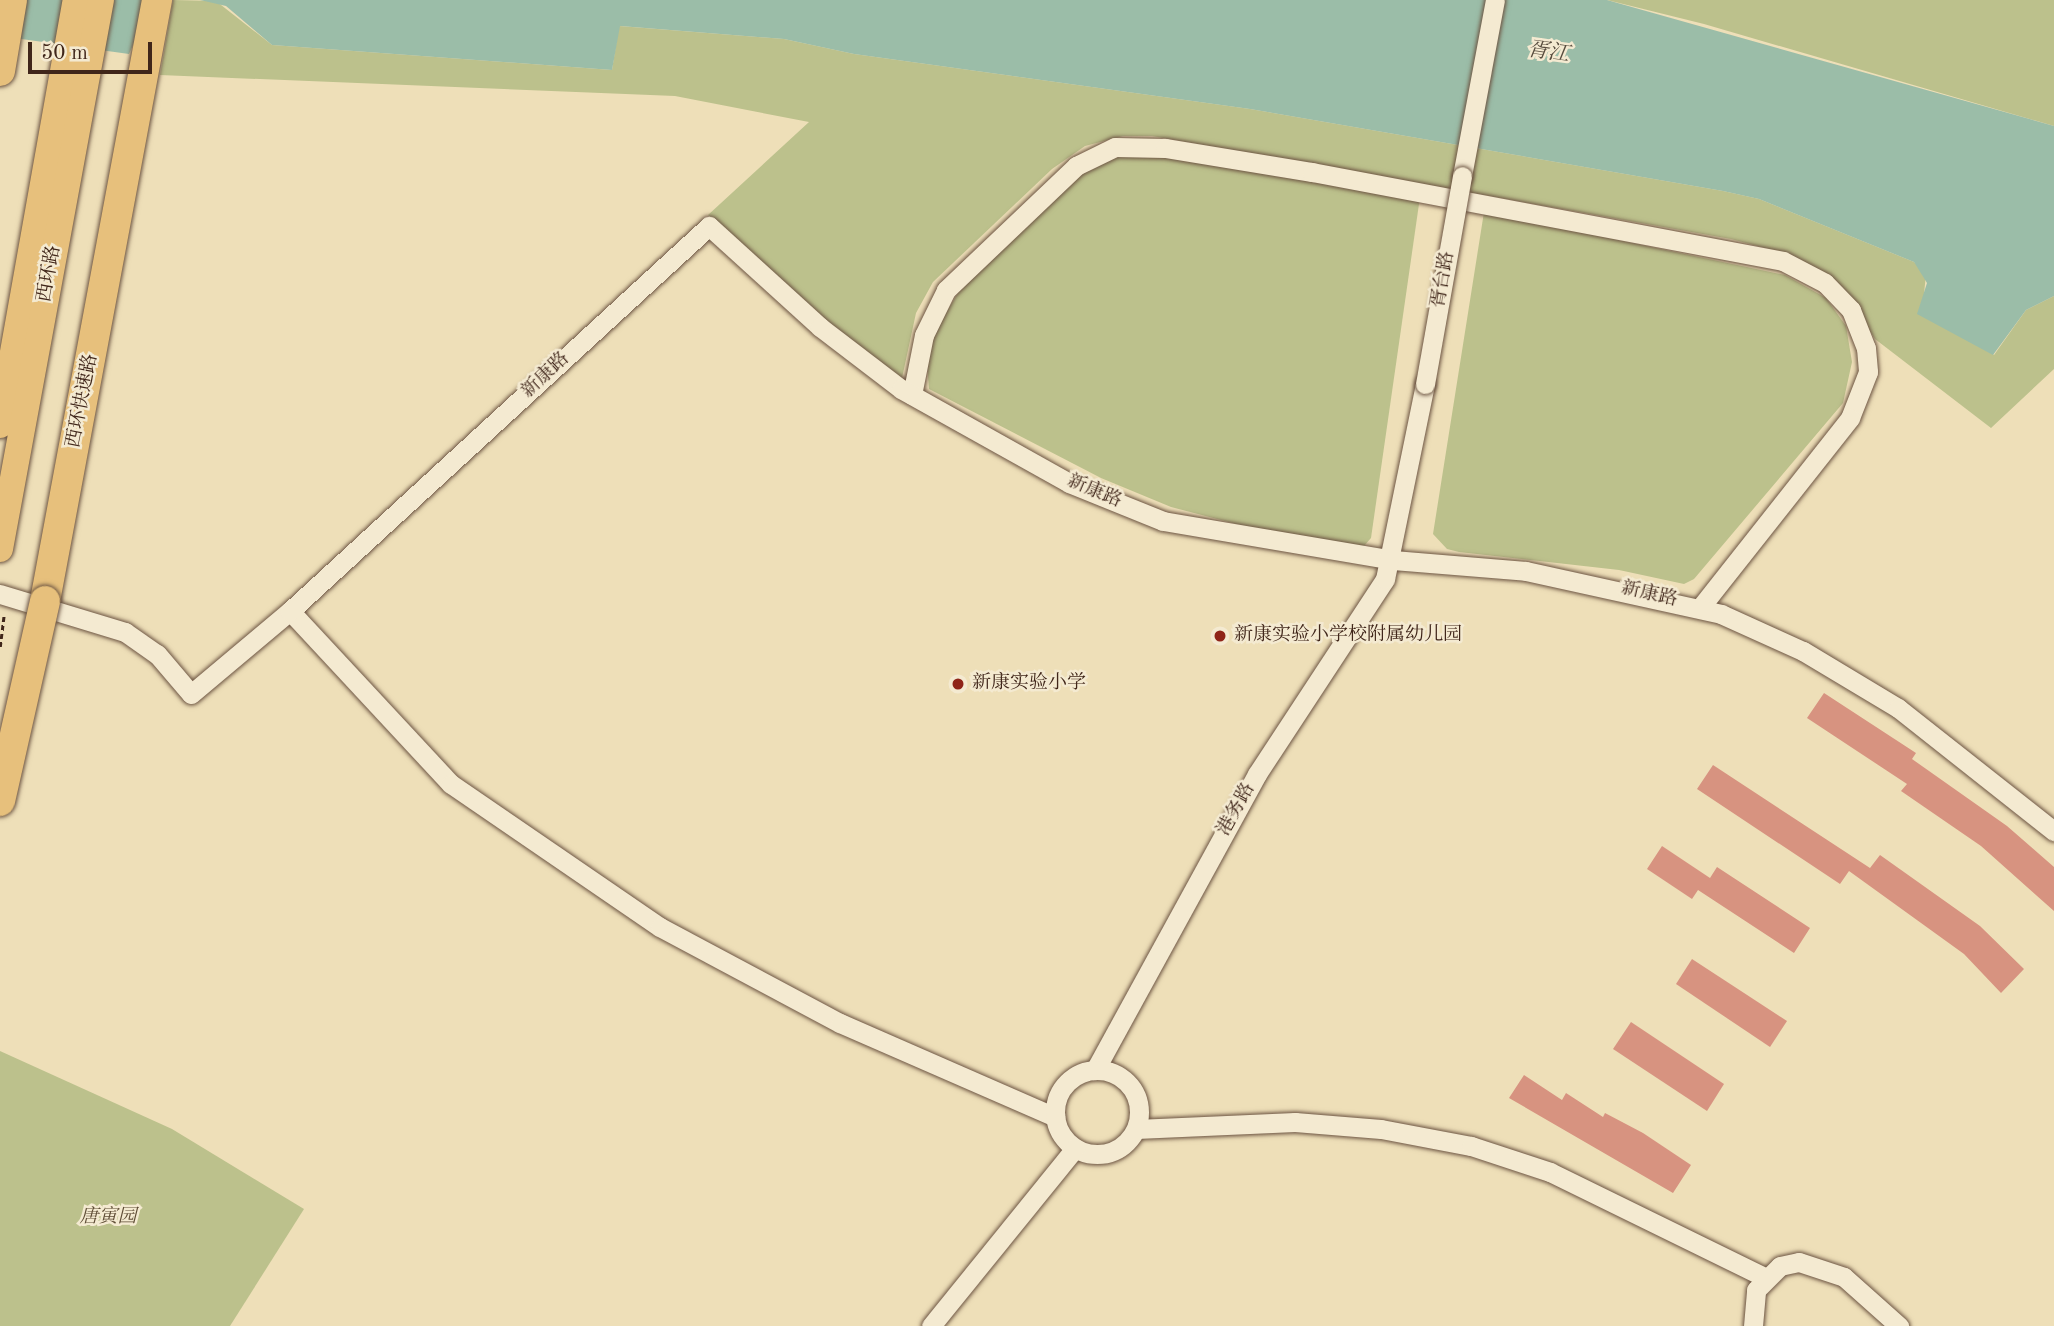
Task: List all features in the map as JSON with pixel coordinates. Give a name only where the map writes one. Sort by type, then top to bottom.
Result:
[{"type":"highway","points":[[0,71],[12,0]]},
{"type":"highway","name":"西环快速路","points":[[0,801],[45,601],[158,0]]},
{"type":"main road","name":"西环路","points":[[0,549],[66,119],[76,0]]},
{"type":"main road","name":"西环路","points":[[0,425],[66,119],[101,0]]},
{"type":"street","name":"胥台路","points":[[1393,560],[1495,0]]},
{"type":"street","points":[[912,395],[924,335],[946,290],[1068,173],[1115,147],[1165,148],[1312,172],[1783,261],[1825,283],[1851,310],[1866,348],[1868,372],[1850,418],[1700,608]]},
{"type":"street","name":"新康路","points":[[290,611],[709,226],[820,327],[912,395],[1069,483],[1163,521],[1393,560],[1527,571],[1700,608],[1761,631],[1850,677],[1941,740],[2054,831]]},
{"type":"street","name":"港务路","points":[[1095,1070],[1256,774],[1385,579],[1393,560]]},
{"type":"street","points":[[3,602],[125,632],[157,654],[191,694],[290,611],[451,784],[660,927],[840,1023],[1055,1117],[1075,1148],[1102,1154],[1128,1141],[1136,1129],[1139,1116],[1132,1088],[1122,1078],[1095,1070],[1082,1072],[1061,1090],[1055,1117]]},
{"type":"street","points":[[1136,1129],[1295,1122],[1381,1129],[1471,1146],[1550,1172],[1766,1278]]},
{"type":"street","points":[[931,1326],[1075,1148]]},
{"type":"street","points":[[1753,1326],[1756,1290],[1780,1266],[1817,1266],[1844,1277],[1899,1326]]},
{"type":"path","points":[[0,647],[3,602]]},
{"type":"green space","points":[[173,0],[216,1],[272,45],[612,70],[619,26],[784,39],[854,54],[1250,109],[1723,191],[1759,199],[1914,262],[1926,274],[1924,294],[1994,355],[2026,310],[2054,296],[2054,369],[1991,428],[1875,339],[1837,281],[1791,255],[1731,239],[1152,136],[1123,136],[1085,146],[1052,169],[933,282],[916,313],[902,378],[829,323],[708,215],[809,122],[675,96],[160,75]]},
{"type":"green space","points":[[1607,0],[2054,0],[2054,126],[1704,24]]},
{"type":"green space","points":[[1144,154],[1420,197],[1371,538],[1364,546],[1333,549],[1171,507],[1101,478],[929,389],[927,362],[935,331],[964,283],[1079,171],[1110,156]]},
{"type":"green space","points":[[1484,212],[1785,275],[1826,298],[1846,326],[1852,362],[1843,403],[1694,579],[1684,584],[1619,570],[1459,552],[1447,549],[1433,534]]},
{"type":"green space","name":"唐寅园","points":[[0,1051],[172,1129],[304,1209],[230,1326],[0,1326]]},
{"type":"water","points":[[0,0],[170,0],[145,18],[129,54],[0,36]]},
{"type":"water","name":"胥江","points":[[200,0],[1607,0],[2054,126],[2054,296],[2026,310],[1993,355],[1917,314],[1927,283],[1914,262],[1759,199],[1723,191],[1250,109],[854,54],[784,39],[620,26],[612,70],[272,45],[226,6]]},
{"type":"building","points":[[1824,693],[1916,753],[1912,759],[2007,826],[2054,867],[2054,911],[1981,846],[1901,791],[1907,784],[1807,718]]},
{"type":"building","points":[[1713,765],[1870,868],[1880,855],[1980,926],[2024,969],[2001,993],[1964,954],[1849,871],[1840,884],[1697,789]]},
{"type":"building","points":[[1662,846],[1710,878],[1717,867],[1810,928],[1794,953],[1698,890],[1692,899],[1647,869]]},
{"type":"building","points":[[1692,959],[1787,1021],[1770,1047],[1676,984]]},
{"type":"building","points":[[1631,1022],[1724,1084],[1707,1111],[1613,1049]]},
{"type":"building","points":[[1524,1075],[1562,1100],[1566,1093],[1603,1117],[1605,1113],[1643,1133],[1691,1165],[1673,1193],[1509,1098]]},
{"type":"place","name":"新康实验小学校附属幼儿园","points":[[1220,636]]},
{"type":"place","name":"新康实验小学","points":[[958,684]]}]
